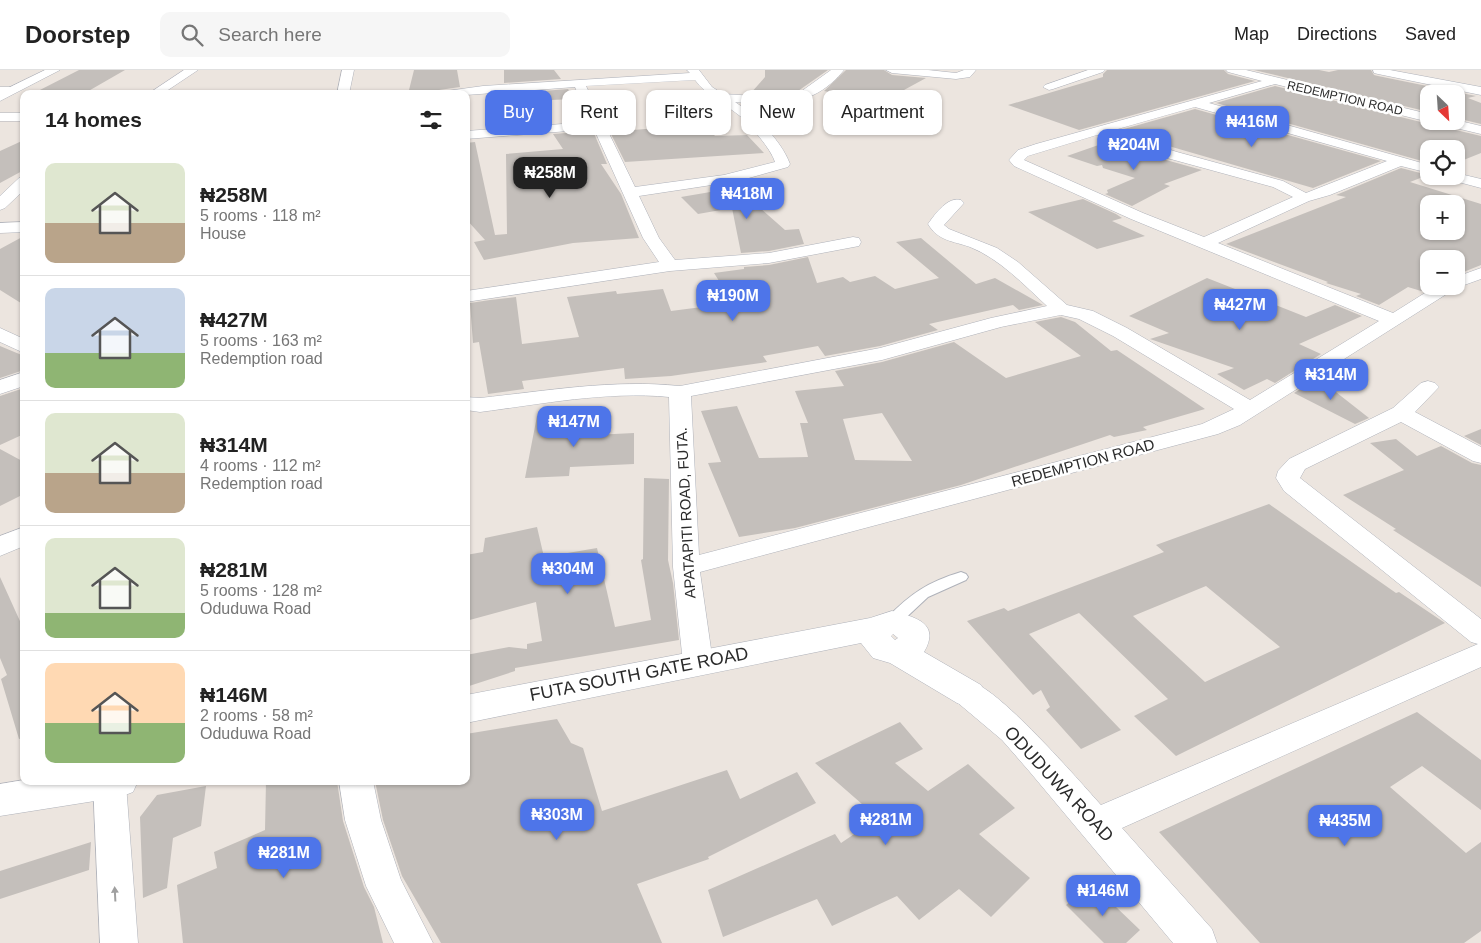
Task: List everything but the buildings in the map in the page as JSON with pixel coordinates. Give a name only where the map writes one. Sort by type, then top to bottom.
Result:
[{"type":"main road","points":[[0,97],[54,70]]},
{"type":"main road","name":"ODUDUWA ROAD","points":[[812,640],[892,636],[969,694]]},
{"type":"main road","name":"FUTA SOUTH GATE ROAD","points":[[470,708],[812,640]]},
{"type":"main road","points":[[0,800],[95,785]]},
{"type":"street","points":[[160,90],[192,70]]},
{"type":"street","points":[[344,90],[348,70]]},
{"type":"street","points":[[731,98],[771,100],[798,98],[838,70]]},
{"type":"street","points":[[892,70],[956,76],[966,75],[970,70]]},
{"type":"street","points":[[1049,87],[1099,70]]},
{"type":"street","name":"REDEMPTION ROAD","points":[[1232,70],[1420,116]]},
{"type":"street","points":[[1378,71],[1481,91]]},
{"type":"street","points":[[470,91],[580,84],[695,73],[708,90]]},
{"type":"street","points":[[476,77],[484,89]]},
{"type":"street","points":[[1273,81],[1023,153],[1016,160],[1051,179],[1394,320]]},
{"type":"street","points":[[580,84],[582,90]]},
{"type":"street","points":[[0,90],[14,90]]},
{"type":"street","points":[[1195,103],[1420,167]]},
{"type":"street","points":[[629,192],[721,180],[774,169],[783,164],[778,153],[745,114],[731,104]]},
{"type":"street","points":[[0,117],[20,117]]},
{"type":"street","points":[[1465,126],[1481,130]]},
{"type":"street","points":[[470,135],[562,128]]},
{"type":"street","points":[[1101,132],[1278,184],[1325,192]]},
{"type":"street","points":[[602,135],[651,238],[670,266]]},
{"type":"street","points":[[1205,243],[1304,198],[1325,192],[1400,161]]},
{"type":"street","points":[[1465,180],[1481,184]]},
{"type":"street","points":[[1278,184],[1304,198]]},
{"type":"street","points":[[0,205],[20,185]]},
{"type":"street","points":[[956,203],[936,224],[937,228],[948,235],[979,245],[993,252],[1061,309]]},
{"type":"street","points":[[0,228],[20,227]]},
{"type":"street","points":[[470,296],[670,266],[769,258],[853,242]]},
{"type":"street","points":[[1465,279],[1481,272]]},
{"type":"street","name":"REDEMPTION ROAD","points":[[686,567],[1210,429],[1232,420],[1436,295]]},
{"type":"street","points":[[470,404],[480,405],[584,393],[649,389],[680,392],[882,354],[998,322],[1061,309],[1086,315],[1120,332],[1250,409]]},
{"type":"street","points":[[0,334],[20,345]]},
{"type":"street","points":[[0,388],[20,380]]},
{"type":"street","points":[[1428,387],[1401,413],[1297,464],[1290,471],[1288,478],[1293,486],[1481,634]]},
{"type":"street","name":"APATAPITI ROAD, FUTA.","points":[[680,392],[686,567],[698,663]]},
{"type":"street","points":[[1401,413],[1481,456]]},
{"type":"street","points":[[0,547],[20,537]]},
{"type":"street","points":[[1097,823],[1481,654]]},
{"type":"street","name":"ODUDUWA ROAD","points":[[969,694],[1013,731],[1097,823],[1198,943]]},
{"type":"street","points":[[114,785],[118,943]]},
{"type":"street","points":[[357,785],[363,820],[385,886],[414,943]]},
{"type":"lane","points":[[892,636],[912,599],[922,592],[961,576]]}]
